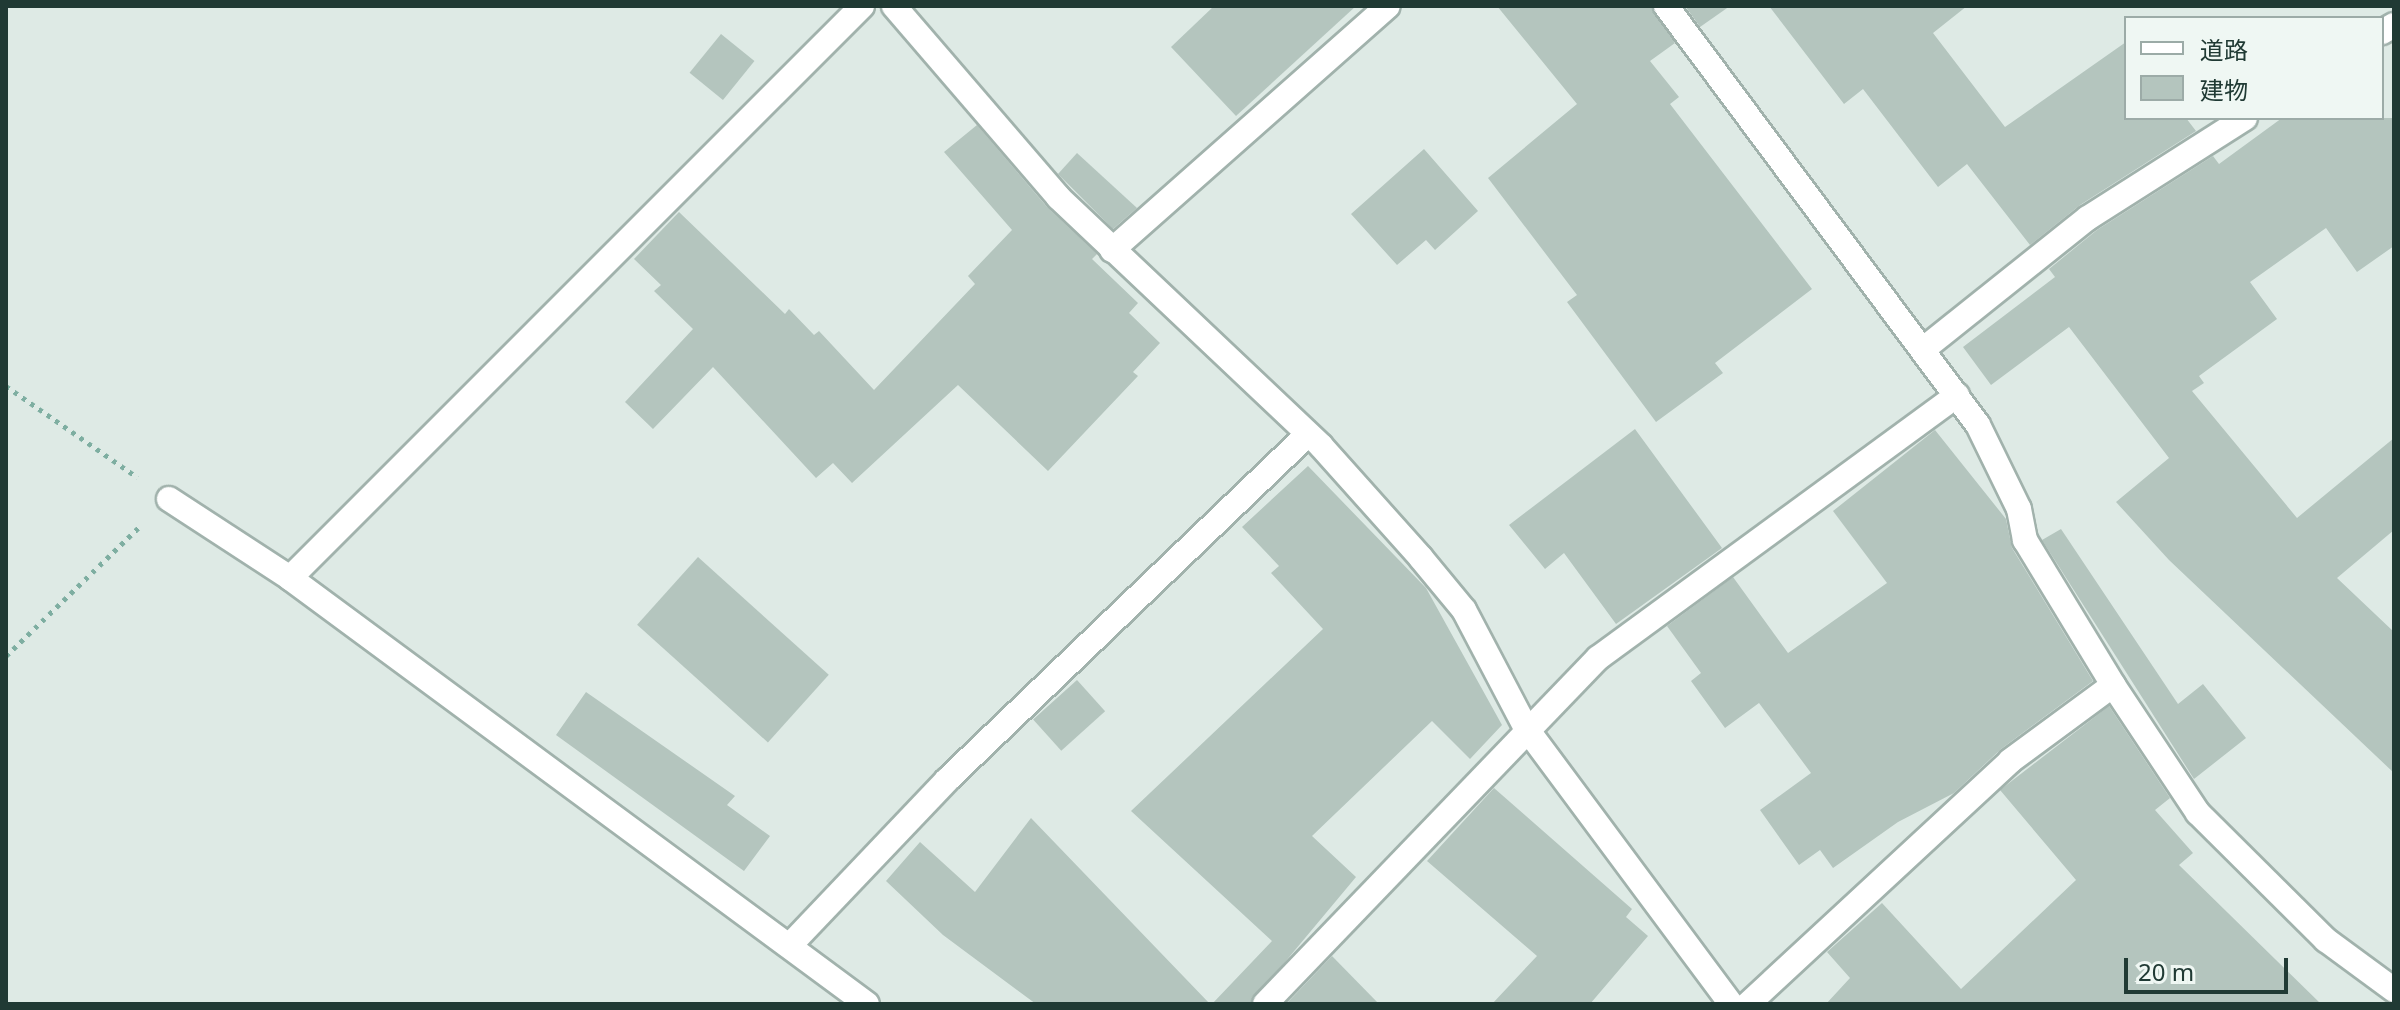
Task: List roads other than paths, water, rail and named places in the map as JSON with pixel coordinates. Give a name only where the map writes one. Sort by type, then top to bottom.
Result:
[{"type":"street","points":[[290,578],[862,6]]},
{"type":"street","points":[[894,6],[1019,155],[1112,250],[1308,434],[1464,610],[1526,728],[1731,1004]]},
{"type":"street","points":[[1112,250],[1388,6]]},
{"type":"street","points":[[1666,6],[1925,348],[1957,395],[2019,509],[2025,540],[2113,685],[2198,813],[2326,940],[2394,990]]},
{"type":"street","points":[[1925,348],[2088,218],[2242,120]]},
{"type":"street","points":[[1265,1004],[1526,728],[1598,658],[1957,395]]},
{"type":"street","points":[[791,944],[947,780],[1308,434]]},
{"type":"street","points":[[169,499],[290,578],[791,944],[867,1004]]},
{"type":"street","points":[[1748,1004],[2010,761],[2113,685]]}]
